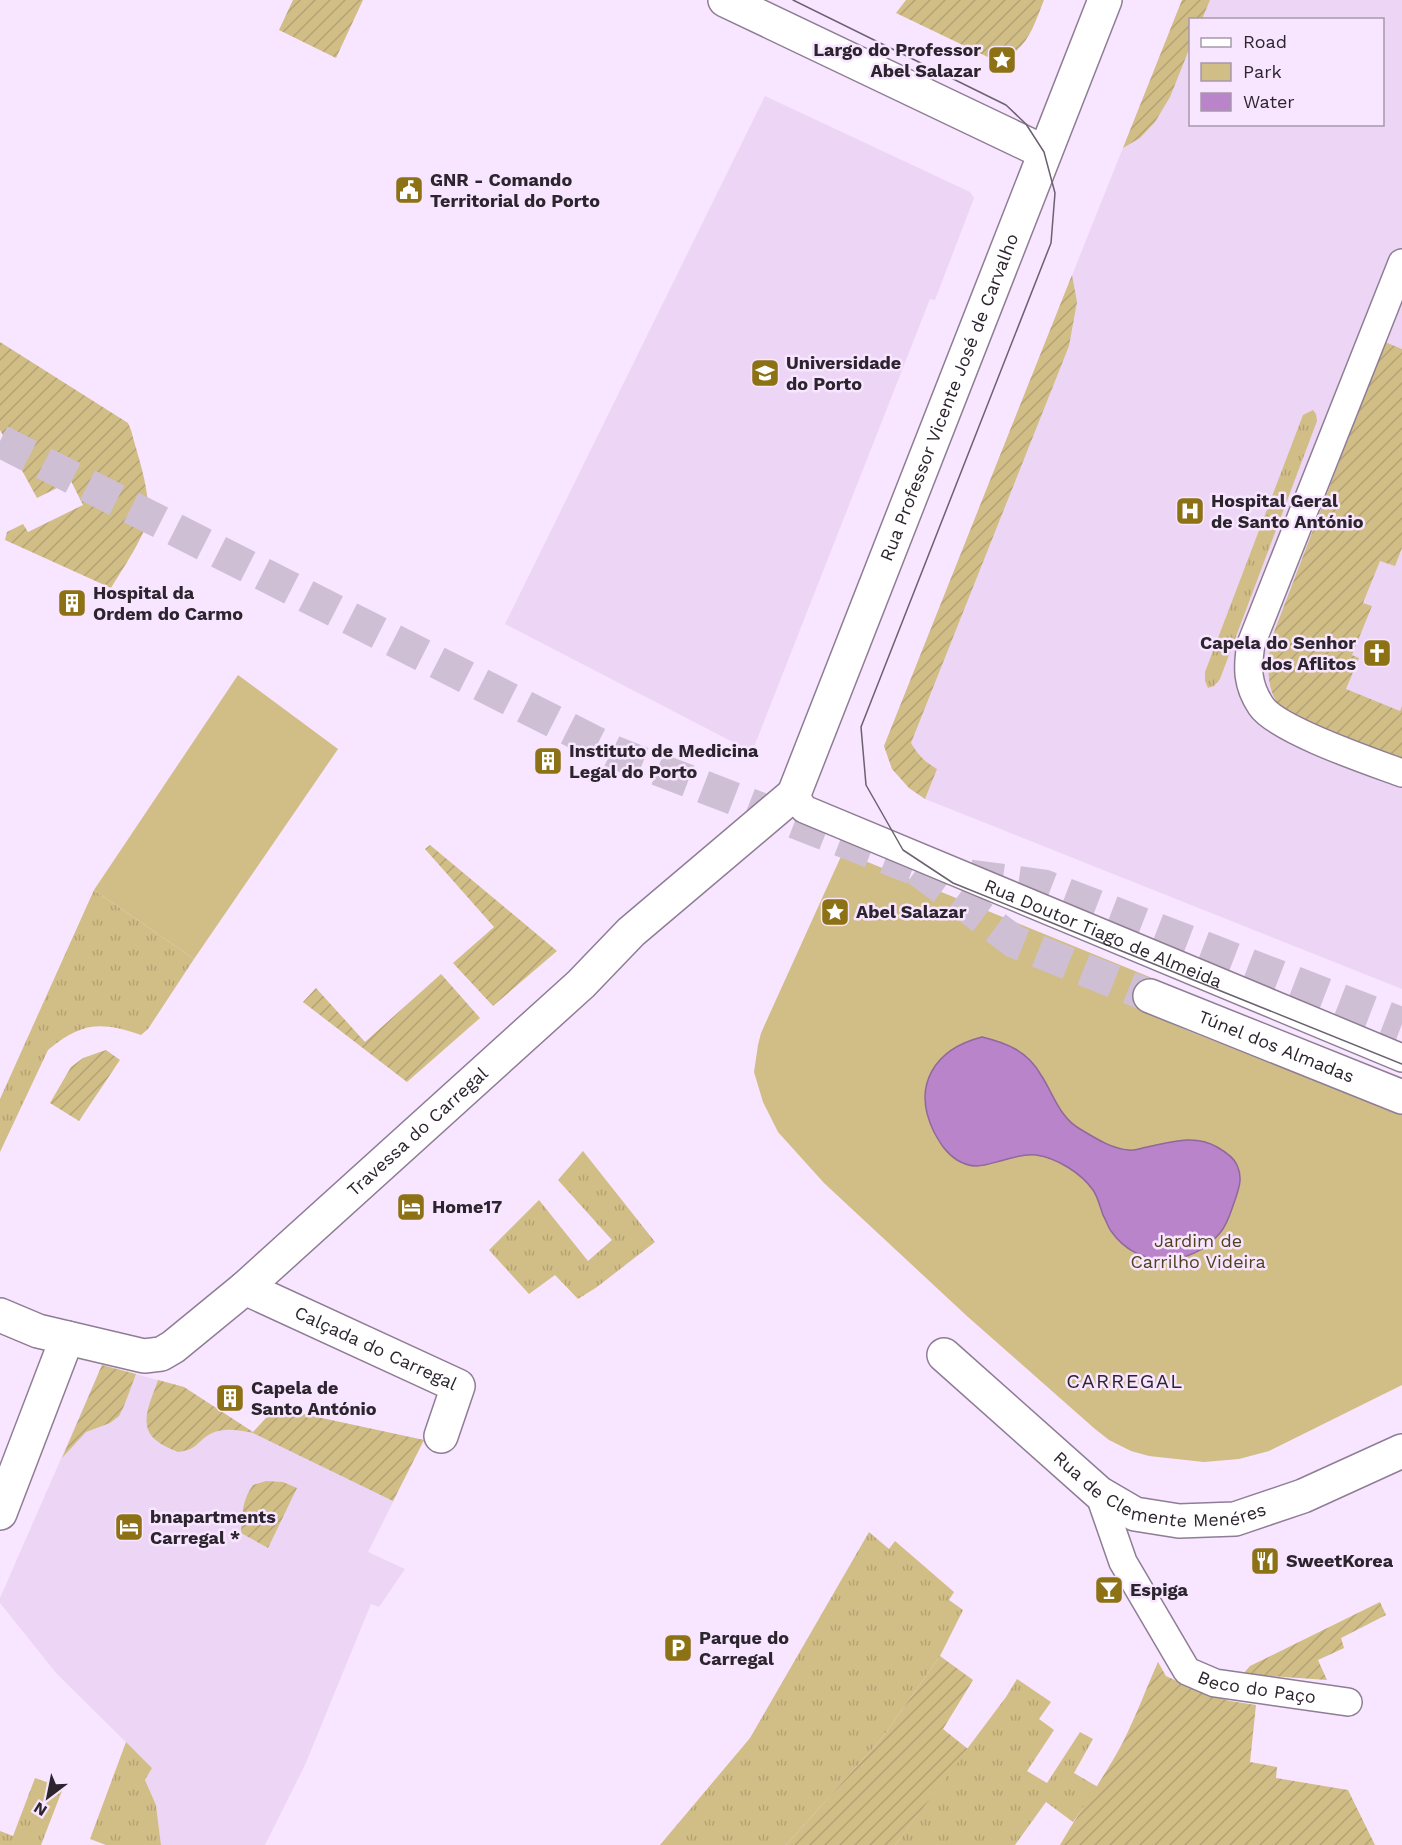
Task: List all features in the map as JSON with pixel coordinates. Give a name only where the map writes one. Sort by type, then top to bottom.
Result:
[{"type":"street","points":[[725,0],[1044,152]]},
{"type":"street","name":"Rua Professor Vicente José de Carvalho","points":[[799,802],[1044,152],[1105,0]]},
{"type":"street","name":"Travessa do Carregal","points":[[0,1315],[38,1331],[144,1356],[161,1354],[173,1347],[245,1288],[581,984],[631,932],[799,802]]},
{"type":"street","name":"Túnel dos Almadas","points":[[1150,996],[1402,1097]]},
{"type":"street","name":"Calçada do Carregal","points":[[245,1288],[458,1386],[441,1436]]},
{"type":"street","points":[[0,1513],[67,1338]]},
{"type":"street","name":"Rua de Clemente Menéres","points":[[944,1354],[1099,1493],[1135,1514],[1179,1521],[1235,1519],[1303,1496],[1402,1451]]},
{"type":"lane","points":[[1402,263],[1251,644],[1248,666],[1251,685],[1262,708],[1278,720],[1297,732],[1402,773]]},
{"type":"lane","name":"Rua Doutor Tiago de Almeida","points":[[799,802],[1402,1058]]},
{"type":"lane","name":"Beco do Paço","points":[[1099,1493],[1124,1562],[1187,1671],[1215,1683],[1348,1702]]},
{"type":"shaded area","name":"Hospital Geral de Santo António","points":[[1182,0],[1402,0],[1402,989],[925,799],[909,788],[892,769],[884,746]]},
{"type":"shaded area","name":"Universidade do Porto","points":[[765,96],[970,192],[974,198],[935,300],[930,299],[752,752],[505,624]]},
{"type":"shaded area","points":[[102,1365],[184,1387],[253,1432],[275,1408],[424,1440],[368,1552],[405,1569],[379,1607],[371,1604],[305,1765],[265,1845],[161,1845],[156,1805],[145,1780],[152,1768],[57,1674],[0,1603],[0,1598]]},
{"type":"green space","points":[[293,0],[363,0],[336,58],[279,30]]},
{"type":"green space","points":[[906,0],[1044,0],[1032,29],[1021,46],[1005,57],[994,60],[896,13]]},
{"type":"green space","points":[[1182,0],[1210,0],[1202,18],[1189,18],[1189,50],[1170,97],[1155,122],[1140,138],[1123,148]]},
{"type":"green space","points":[[1072,275],[1077,302],[1069,346],[911,743],[922,758],[937,769],[925,799],[909,788],[892,769],[884,746]]},
{"type":"green space","points":[[0,342],[128,423],[145,484],[148,517],[138,543],[111,588],[5,540],[7,532],[23,524],[28,532],[83,505],[71,481],[37,498],[0,430]]},
{"type":"green space","points":[[1385,342],[1402,349],[1402,548],[1395,566],[1380,561],[1363,603],[1372,606],[1352,655],[1359,658],[1346,689],[1400,711],[1402,706],[1402,762],[1285,714],[1274,697],[1268,670],[1271,640]]},
{"type":"green space","points":[[1313,410],[1317,421],[1220,679],[1214,686],[1208,688],[1205,672],[1303,415]]},
{"type":"green space","points":[[238,675],[338,749],[194,959],[94,890]]},
{"type":"green space","points":[[430,845],[557,951],[493,1006],[453,963],[494,927],[425,849]]},
{"type":"green space","name":"Jardim de Carrilho Videira","points":[[843,852],[1157,980],[1145,1012],[1402,1115],[1402,1385],[1269,1451],[1239,1459],[1204,1462],[1149,1456],[1131,1451],[1109,1440],[1095,1429],[968,1317],[824,1183],[778,1132],[763,1102],[754,1072],[761,1033]]},
{"type":"green space","points":[[94,890],[194,959],[148,1029],[141,1035],[103,1026],[92,1027],[71,1034],[48,1050],[0,1152],[0,1099]]},
{"type":"green space","points":[[441,974],[480,1018],[407,1082],[303,1002],[316,988],[365,1042]]},
{"type":"green space","points":[[106,1050],[120,1060],[79,1121],[50,1103],[71,1067],[83,1058]]},
{"type":"green space","points":[[583,1151],[655,1242],[578,1299],[555,1275],[529,1294],[489,1250],[539,1200],[588,1261],[612,1240],[558,1180]]},
{"type":"green space","points":[[102,1365],[136,1374],[124,1406],[119,1416],[110,1423],[86,1432],[62,1458]]},
{"type":"green space","points":[[158,1380],[184,1387],[253,1432],[275,1408],[424,1440],[393,1501],[253,1433],[220,1430],[185,1451],[178,1452],[164,1446],[151,1435],[147,1428],[147,1412]]},
{"type":"green space","points":[[266,1481],[283,1482],[297,1488],[268,1548],[241,1533],[243,1508],[247,1496],[253,1485]]},
{"type":"green space","points":[[869,1532],[889,1549],[895,1541],[954,1592],[949,1600],[963,1610],[940,1656],[882,1738],[786,1845],[660,1845],[750,1738]]},
{"type":"green space","points":[[1380,1602],[1386,1615],[1341,1638],[1344,1648],[1318,1660],[1327,1680],[1243,1674],[1250,1666]]},
{"type":"green space","points":[[940,1656],[973,1680],[943,1729],[968,1749],[895,1845],[786,1845],[882,1738]]},
{"type":"green space","points":[[1158,1662],[1166,1676],[1198,1691],[1230,1701],[1256,1705],[1250,1762],[1277,1767],[1276,1778],[1348,1790],[1375,1845],[1060,1845],[1123,1742]]},
{"type":"green space","points":[[1017,1679],[1051,1702],[1039,1719],[1054,1730],[1027,1771],[1047,1783],[1080,1732],[1093,1739],[1074,1773],[1098,1787],[1073,1822],[1046,1802],[1015,1845],[895,1845],[1006,1697]]},
{"type":"green space","points":[[126,1742],[152,1768],[145,1780],[156,1805],[161,1845],[106,1845],[90,1839]]},
{"type":"green space","points":[[35,1778],[63,1788],[41,1845],[0,1845],[0,1831],[13,1836]]},
{"type":"water","points":[[982,1037],[1008,1045],[1023,1054],[1035,1067],[1067,1118],[1080,1129],[1116,1148],[1136,1150],[1174,1141],[1192,1140],[1209,1143],[1229,1155],[1237,1165],[1240,1183],[1229,1217],[1220,1233],[1208,1245],[1195,1253],[1165,1260],[1150,1258],[1135,1253],[1122,1244],[1109,1228],[1093,1190],[1075,1172],[1060,1163],[1036,1155],[1028,1155],[975,1166],[953,1157],[946,1151],[934,1132],[925,1099],[927,1084],[932,1071],[951,1050]]},
{"type":"tunnel","points":[[0,441],[616,753],[913,868]]},
{"type":"tunnel","points":[[917,869],[1015,942],[1150,996]]},
{"type":"tunnel","points":[[970,876],[1044,886],[1402,1024]]},
{"type":"tram line","points":[[793,0],[1006,105],[1026,124],[1044,152],[1055,193],[1051,243],[861,727],[866,785],[903,850],[953,883],[1402,1064]]},
{"type":"place","name":"Largo do Professor Abel Salazar","points":[[1002,60]]},
{"type":"place","name":"GNR - Comando Territorial do Porto","points":[[409,190]]},
{"type":"place","name":"Universidade do Porto","points":[[765,373]]},
{"type":"place","name":"Hospital Geral de Santo António","points":[[1190,511]]},
{"type":"place","name":"Hospital da Ordem do Carmo","points":[[72,603]]},
{"type":"place","name":"Capela do Senhor dos Aflitos","points":[[1377,653]]},
{"type":"place","name":"Instituto de Medicina Legal do Porto","points":[[548,761]]},
{"type":"place","name":"Abel Salazar","points":[[835,912]]},
{"type":"place","name":"Home17","points":[[411,1207]]},
{"type":"place","name":"Capela de Santo António","points":[[230,1398]]},
{"type":"place","name":"bnapartments Carregal *","points":[[129,1527]]},
{"type":"place","name":"SweetKorea","points":[[1265,1561]]},
{"type":"place","name":"Espiga","points":[[1109,1590]]},
{"type":"place","name":"Parque do Carregal","points":[[678,1648]]},
{"type":"district","name":"CARREGAL","points":[[1125,1381]]}]
